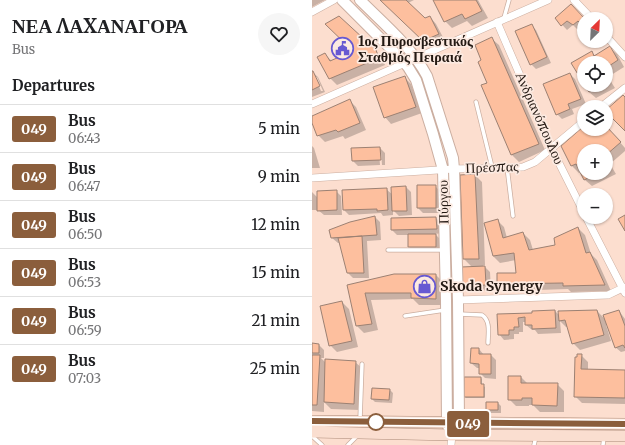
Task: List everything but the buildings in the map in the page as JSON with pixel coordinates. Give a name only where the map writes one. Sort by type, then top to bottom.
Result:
[{"type":"main road","points":[[312,421],[452,440],[604,440],[625,436]]},
{"type":"main road","points":[[312,432],[447,424],[625,424]]},
{"type":"street","points":[[312,12],[334,0]]},
{"type":"street","name":"Πύργου","points":[[342,0],[404,62],[416,80],[443,170],[447,424],[452,440]]},
{"type":"street","name":"Πύργου","points":[[360,0],[416,57],[427,76],[453,158],[458,300],[459,424]]},
{"type":"street","points":[[574,0],[585,12]]},
{"type":"street","points":[[312,104],[544,1]]},
{"type":"street","name":"Ανδριανόπουλου","points":[[501,20],[552,147],[577,199]]},
{"type":"street","points":[[613,44],[625,57]]},
{"type":"street","points":[[610,100],[625,88]]},
{"type":"street","name":"Πρέσπας","points":[[312,178],[492,167],[523,167],[535,162],[577,127]]},
{"type":"street","points":[[458,300],[608,295],[624,289],[590,224]]},
{"type":"street","points":[[452,440],[459,424]]},
{"type":"lane","points":[[501,20],[509,0]]},
{"type":"lane","points":[[476,102],[492,167]]},
{"type":"lane","points":[[507,167],[513,216]]},
{"type":"lane","points":[[388,250],[445,250]]},
{"type":"lane","points":[[405,316],[446,310]]},
{"type":"lane","points":[[458,314],[482,315],[485,317],[488,322],[488,343]]},
{"type":"lane","points":[[348,445],[360,428],[362,364]]},
{"type":"lane","points":[[312,436],[322,445]]},
{"type":"shaded area","points":[[312,0],[625,0],[625,445],[312,445]]},
{"type":"bus line","name":"049","points":[[312,421],[442,424],[625,424]]},
{"type":"place","name":"1ος Πυροσβεστικός Σταθμός Πειραιά","points":[[342,49]]},
{"type":"place","name":"Skoda Synergy","points":[[425,286]]}]
